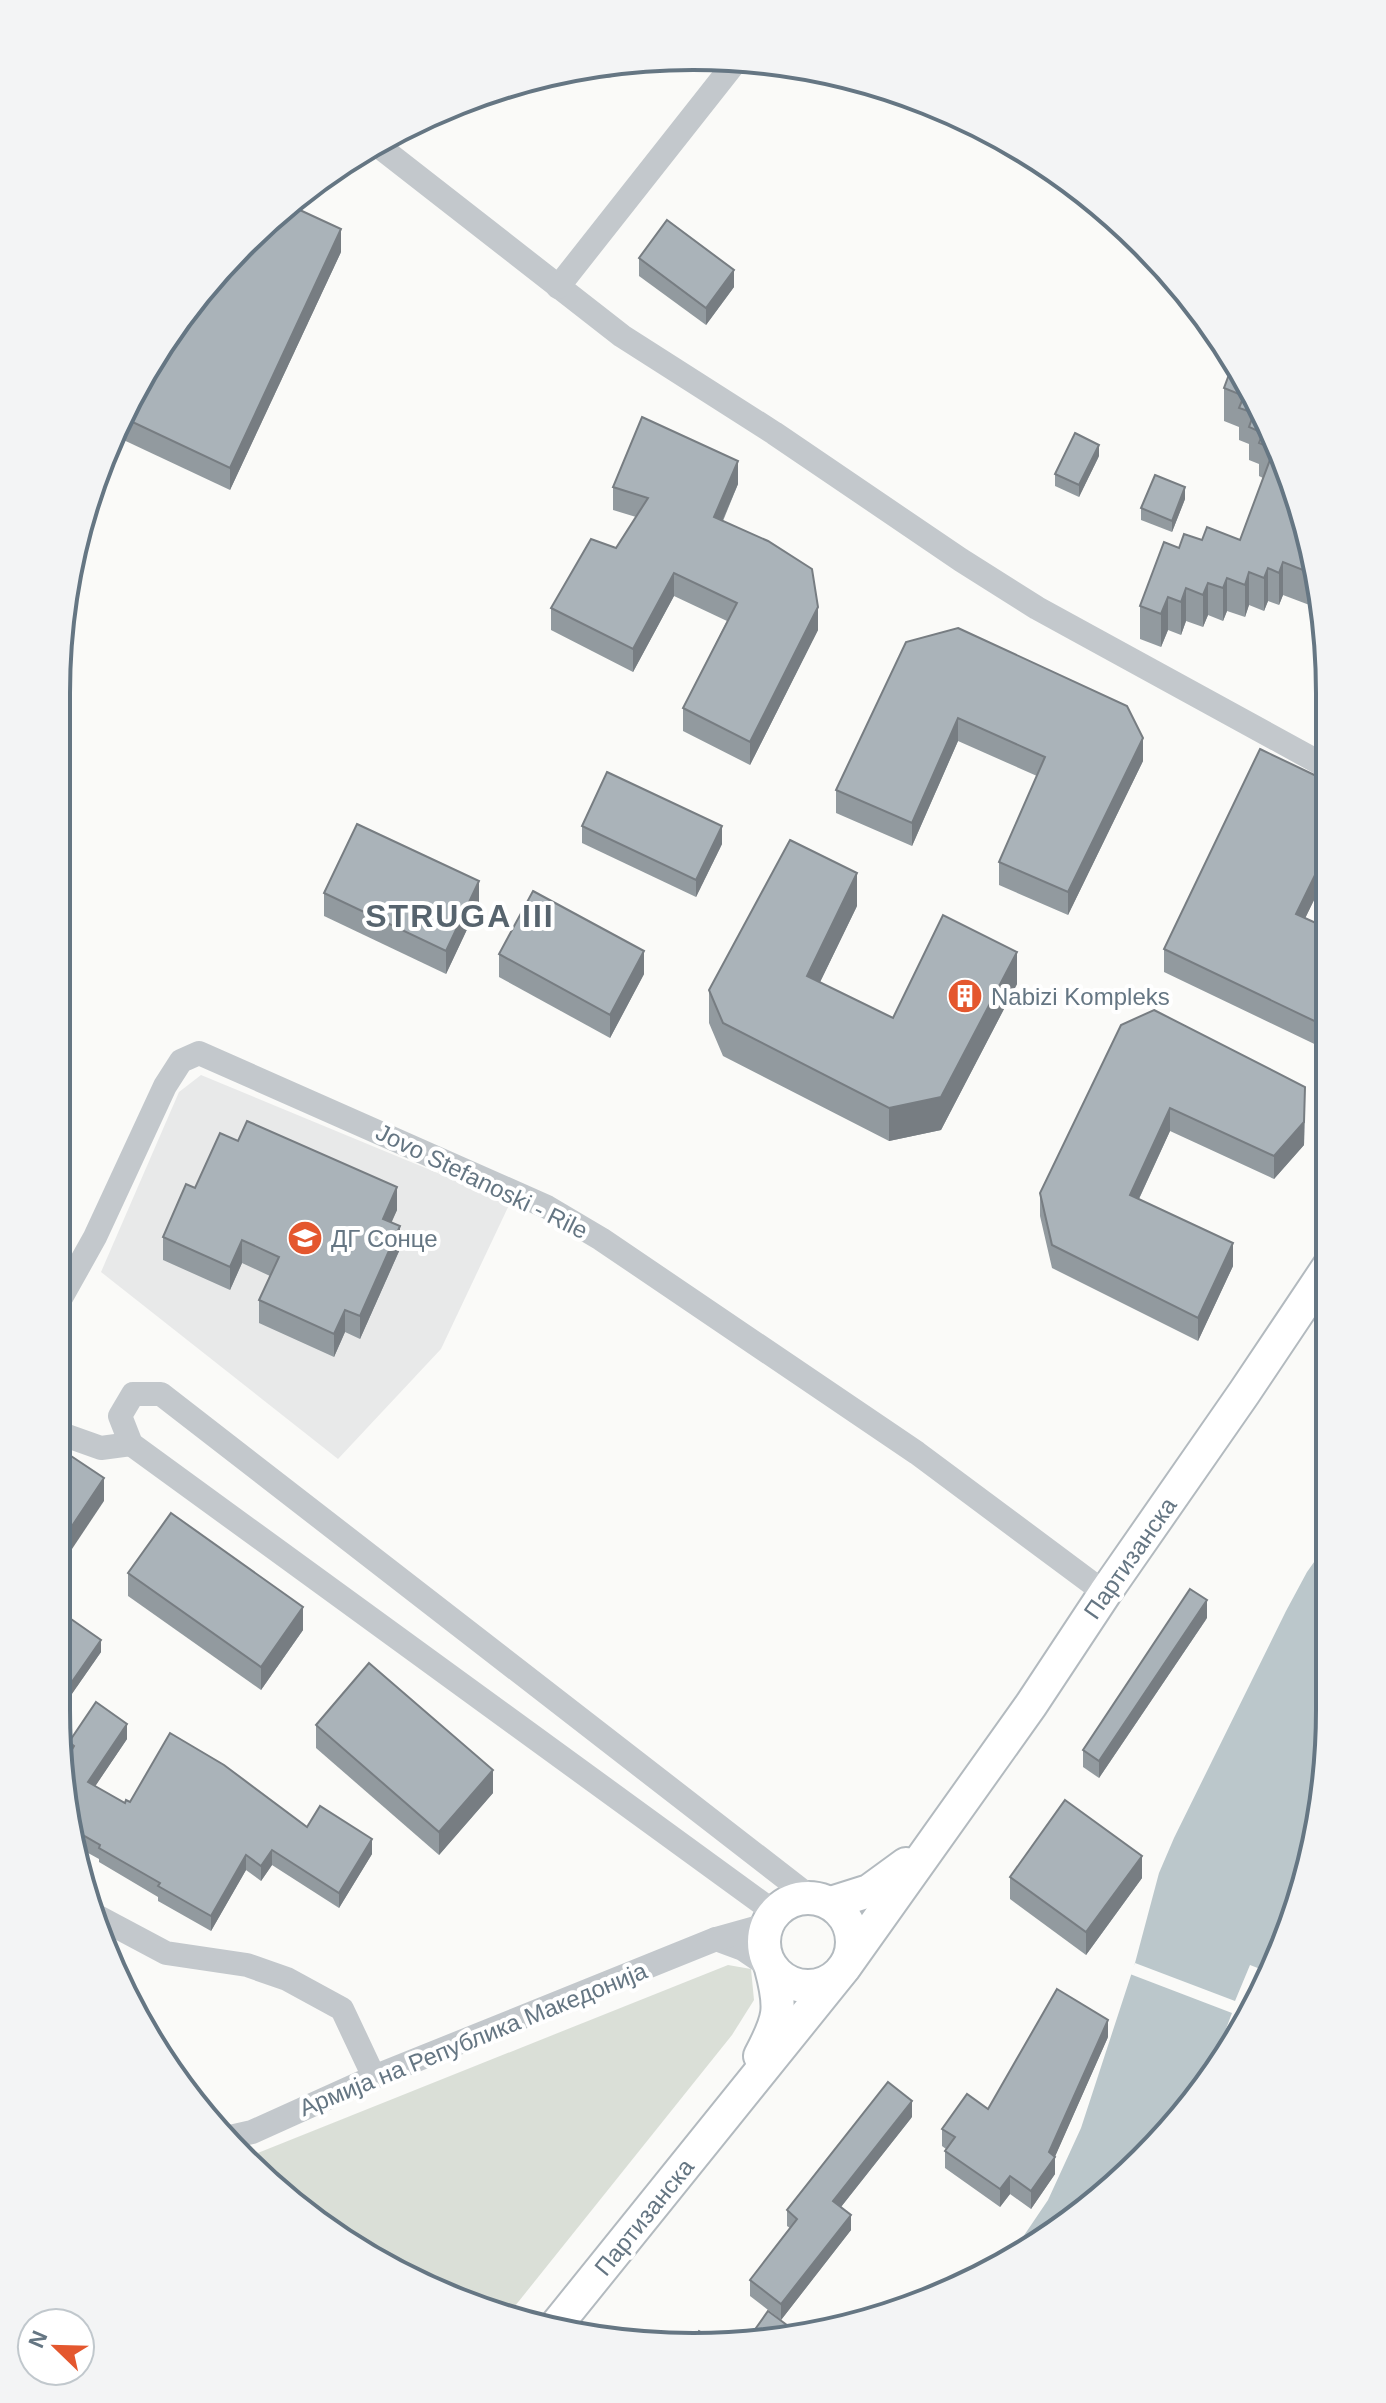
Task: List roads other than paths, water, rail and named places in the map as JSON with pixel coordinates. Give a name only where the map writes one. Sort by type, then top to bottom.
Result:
[{"type":"main road","name":"Партизанска","points":[[561,2319],[844,1968],[1031,1705],[1316,1285]]},
{"type":"main road","name":"Партизанска","points":[[733,2107],[775,2029],[779,1998],[763,1947],[770,1919],[789,1901],[821,1900],[869,1891],[928,1848]]},
{"type":"main road","name":"Партизанска","points":[[771,1968],[785,1981],[803,1987],[822,1985],[844,1968],[851,1954],[852,1933],[844,1915],[821,1900]]},
{"type":"street","points":[[558,287],[728,71]]},
{"type":"street","points":[[385,151],[622,336],[774,433],[974,568],[1051,615],[1316,761]]},
{"type":"street","name":"Jovo Stefanoski - Rile","points":[[70,1282],[95,1237],[165,1086],[181,1061],[199,1053],[547,1207],[588,1231],[917,1453],[1105,1593]]},
{"type":"street","points":[[770,1919],[131,1444],[120,1416],[133,1394],[161,1394],[821,1900]]},
{"type":"street","points":[[70,1437],[101,1448],[131,1444]]},
{"type":"street","name":"Армија на Република Македонија","points":[[238,2135],[252,2132],[374,2077],[770,1919]]},
{"type":"street","points":[[107,1922],[166,1953],[247,1965],[287,1979],[342,2009],[374,2077]]},
{"type":"street","points":[[716,1939],[743,1949],[771,1968]]},
{"type":"place","name":"Nabizi Kompleks","points":[[965,996]]},
{"type":"place","name":"ДГ Сонце","points":[[305,1238]]},
{"type":"district","name":"STRUGA III","points":[[460,916]]}]
